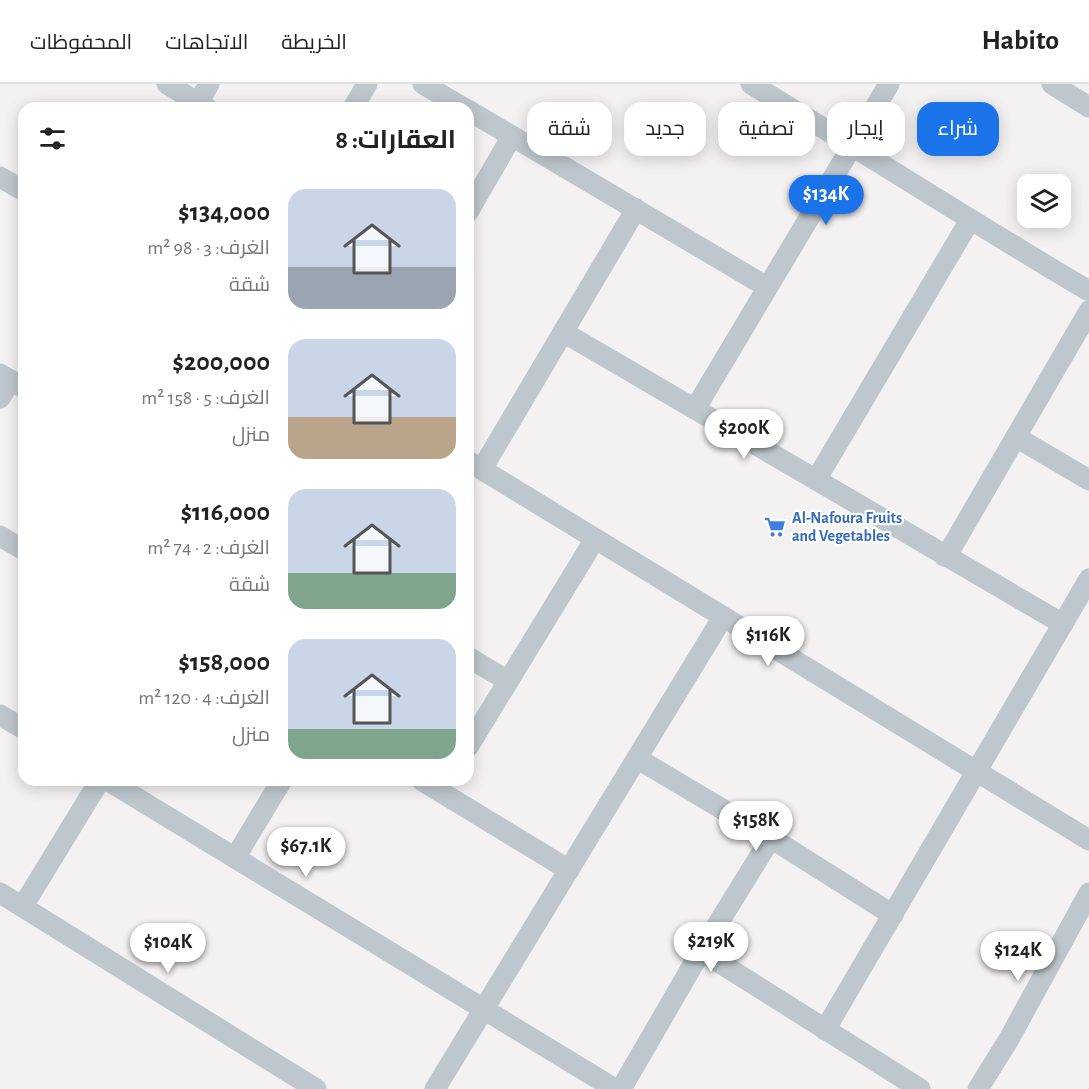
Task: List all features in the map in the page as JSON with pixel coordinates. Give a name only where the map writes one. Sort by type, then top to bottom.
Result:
[{"type":"street","points":[[167,84],[197,102]]},
{"type":"street","points":[[203,102],[209,84]]},
{"type":"street","points":[[357,102],[367,84]]},
{"type":"street","points":[[423,84],[454,102]]},
{"type":"street","points":[[751,84],[827,129]]},
{"type":"street","points":[[878,102],[889,84]]},
{"type":"street","points":[[1052,84],[1089,107]]},
{"type":"street","points":[[474,114],[767,287]]},
{"type":"street","points":[[474,202],[512,136]]},
{"type":"street","points":[[695,409],[845,156]]},
{"type":"street","points":[[871,156],[970,220],[1089,291]]},
{"type":"street","points":[[0,177],[18,188]]},
{"type":"street","points":[[636,209],[564,332],[475,465],[1089,840]]},
{"type":"street","points":[[816,480],[970,220]]},
{"type":"street","points":[[944,555],[949,552],[1089,311]]},
{"type":"street","points":[[564,332],[1063,624]]},
{"type":"street","points":[[1016,437],[1089,480]]},
{"type":"street","points":[[0,536],[18,546]]},
{"type":"street","points":[[474,737],[595,539]]},
{"type":"street","points":[[825,1030],[1089,579]]},
{"type":"street","points":[[435,1089],[723,617]]},
{"type":"street","points":[[474,661],[508,681]]},
{"type":"street","points":[[0,714],[18,725]]},
{"type":"street","points":[[638,759],[771,838],[893,915]]},
{"type":"street","points":[[23,906],[96,786]]},
{"type":"street","points":[[117,786],[615,1089]]},
{"type":"street","points":[[235,858],[278,786]]},
{"type":"street","points":[[445,786],[569,870]]},
{"type":"street","points":[[621,1089],[701,951],[771,838]]},
{"type":"street","points":[[0,892],[316,1089]]},
{"type":"street","points":[[978,1089],[1009,1039],[1089,893]]},
{"type":"street","points":[[701,951],[920,1089]]},
{"type":"place","name":"Al-Nafoura Fruits and Vegetables","points":[[775,527]]}]
